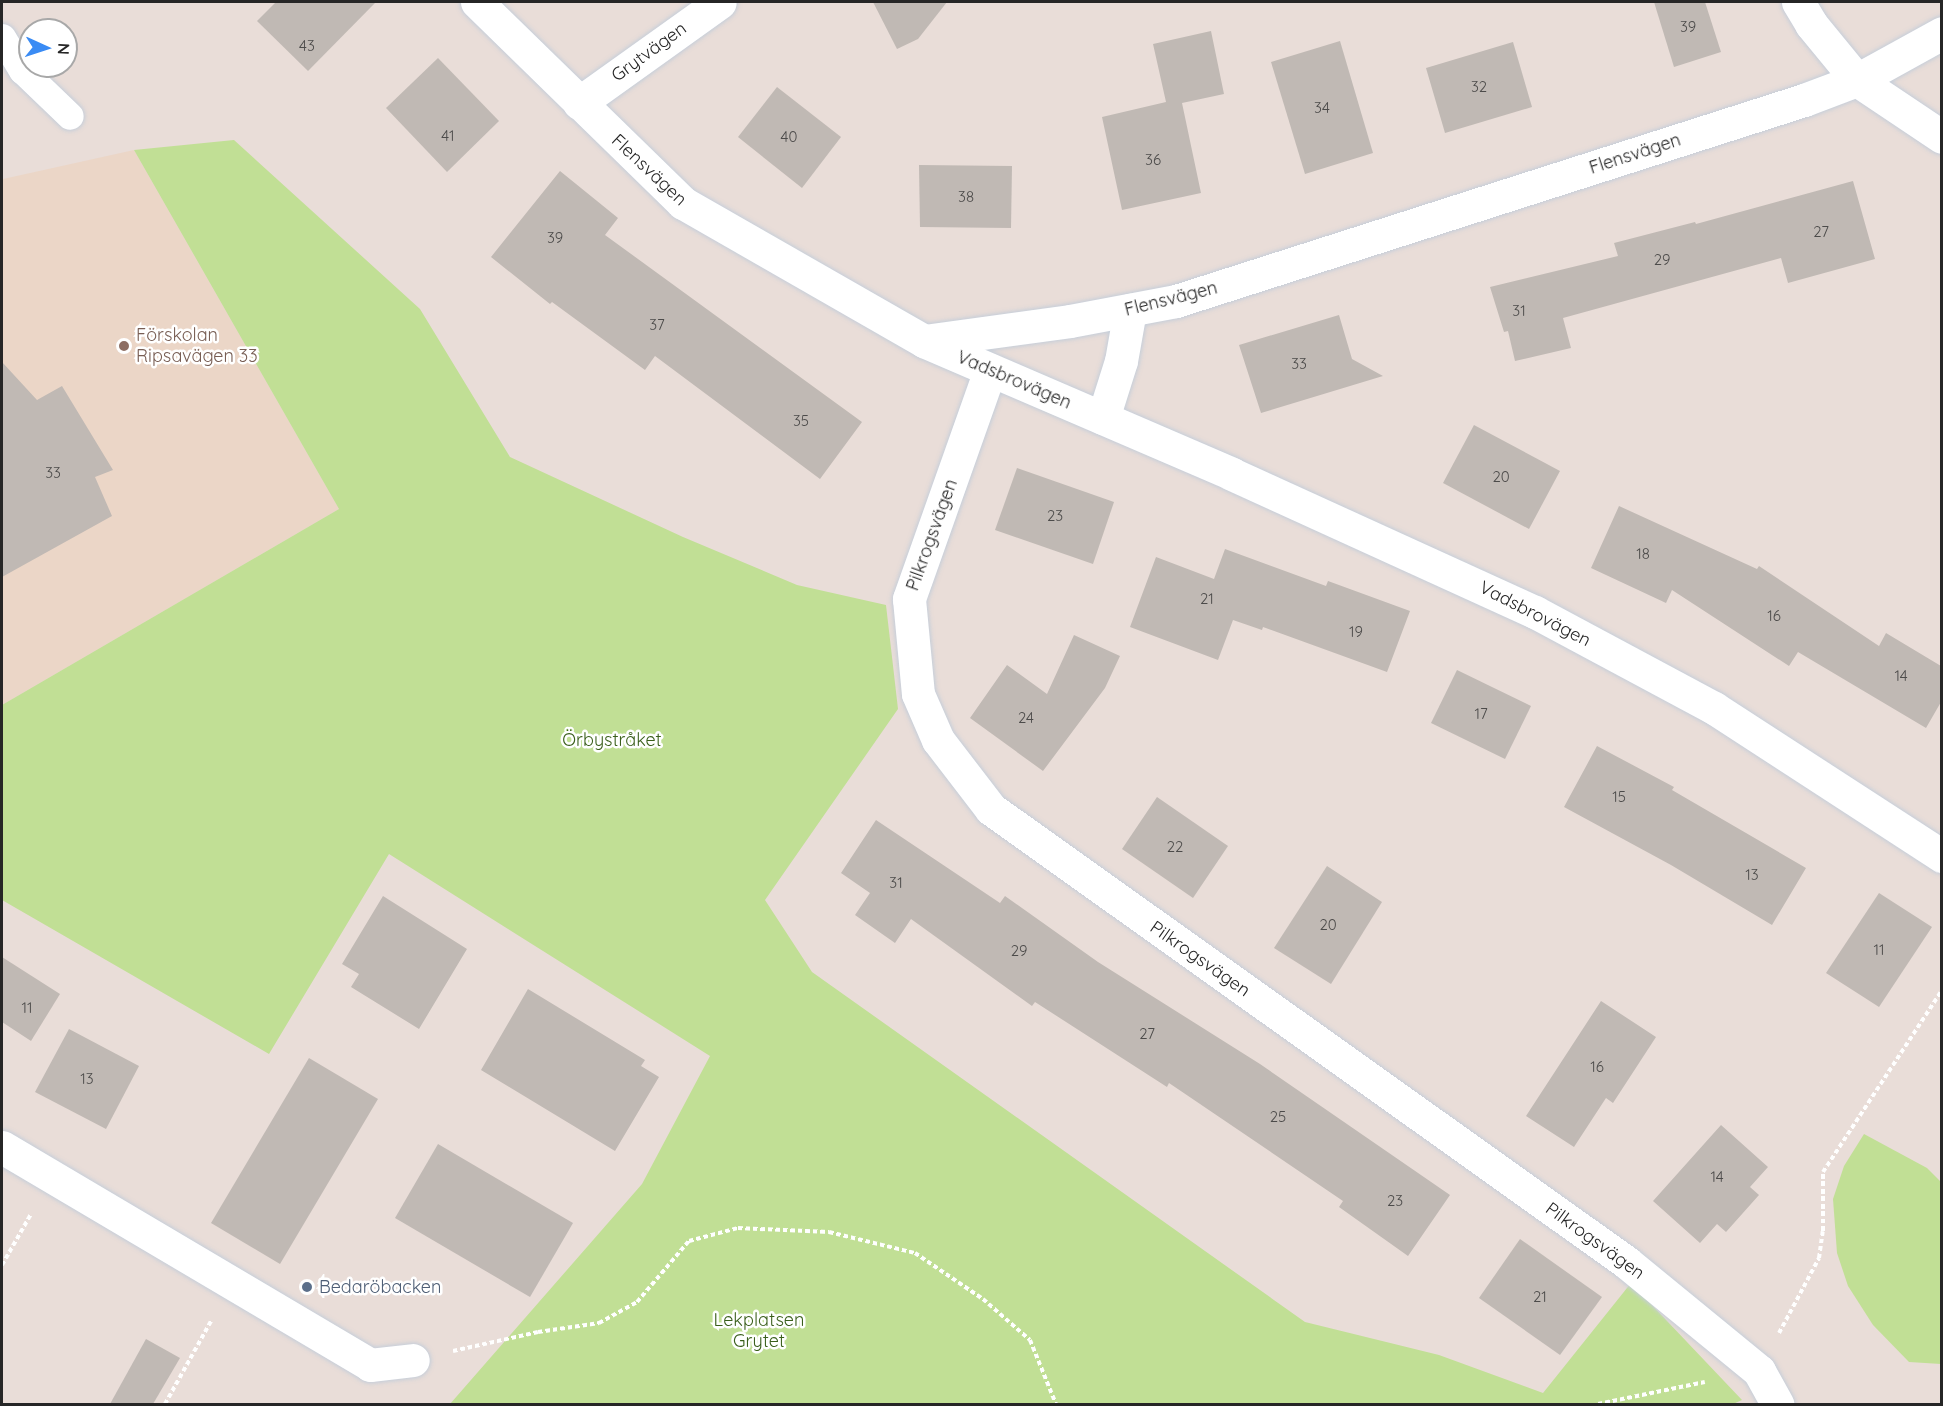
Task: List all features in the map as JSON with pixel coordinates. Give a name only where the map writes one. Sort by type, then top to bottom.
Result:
[{"type":"street","name":"Flensvägen","points":[[477,2],[682,204],[924,341],[1070,321],[1176,301],[1793,104],[1857,80],[1941,33]]},
{"type":"street","name":"Grytvägen","points":[[579,102],[720,2]]},
{"type":"street","points":[[1798,2],[1811,24],[1857,80],[1941,137]]},
{"type":"street","points":[[1103,418],[1121,361],[1130,310]]},
{"type":"street","name":"Vadsbrovägen","points":[[924,341],[1388,543],[1535,612],[1714,708],[1941,856]]},
{"type":"street","name":"Pilkrogsvägen","points":[[990,370],[909,599],[918,694],[939,740],[991,809],[1626,1262],[1759,1371],[1777,1404]]},
{"type":"street","points":[[2,1147],[370,1365],[413,1360]]},
{"type":"lane","points":[[2,37],[22,70],[70,116]]},
{"type":"path","points":[[1598,1404],[1759,1371],[1820,1258],[1823,1231],[1823,1172],[1941,990]]},
{"type":"path","points":[[2,1265],[52,1177]]},
{"type":"path","points":[[413,1360],[538,1332],[599,1323],[637,1302],[689,1241],[738,1228],[829,1232],[915,1253],[983,1299],[1030,1340],[1056,1404]]},
{"type":"path","points":[[165,1404],[230,1284]]},
{"type":"shaded area","name":"Förskolan Ripsavägen 33","points":[[134,150],[339,509],[2,705],[2,183],[3,179]]},
{"type":"green space","name":"Örbystråket","points":[[234,140],[420,309],[510,457],[683,537],[797,585],[886,605],[898,709],[765,900],[812,972],[1305,1322],[1439,1355],[1543,1393],[1631,1283],[1742,1400],[1733,1404],[450,1404],[642,1184],[710,1056],[389,854],[269,1054],[2,900],[2,705],[339,509],[134,150]]},
{"type":"green space","points":[[1864,1134],[1927,1168],[1941,1182],[1941,1364],[1909,1362],[1873,1325],[1848,1286],[1837,1253],[1833,1199],[1844,1166]]},
{"type":"building","points":[[276,2],[376,2],[308,71],[257,21]]},
{"type":"building","points":[[873,2],[947,2],[918,39],[897,49]]},
{"type":"building","points":[[1654,2],[1705,2],[1721,52],[1674,67]]},
{"type":"building","points":[[1211,31],[1224,94],[1182,103],[1201,193],[1122,210],[1102,117],[1166,102],[1153,44]]},
{"type":"building","points":[[1340,41],[1373,153],[1305,174],[1271,62]]},
{"type":"building","points":[[1513,42],[1532,107],[1445,133],[1426,68]]},
{"type":"building","points":[[438,58],[499,121],[447,172],[386,108]]},
{"type":"building","points":[[777,87],[841,137],[802,188],[738,137]]},
{"type":"building","points":[[919,165],[1012,166],[1011,228],[920,227]]},
{"type":"building","points":[[560,171],[618,218],[605,235],[862,422],[820,479],[655,356],[645,370],[552,302],[550,304],[491,257]]},
{"type":"building","points":[[1853,181],[1875,259],[1788,283],[1781,258],[1563,318],[1571,348],[1515,361],[1508,331],[1504,332],[1490,287],[1618,256],[1614,243],[1695,222],[1696,224]]},
{"type":"building","points":[[1339,315],[1352,359],[1383,376],[1261,413],[1239,345]]},
{"type":"building","points":[[2,362],[37,400],[62,386],[113,470],[95,477],[112,516],[2,577]]},
{"type":"building","points":[[1474,425],[1560,471],[1529,529],[1443,483]]},
{"type":"building","points":[[1017,468],[1114,502],[1093,564],[995,530]]},
{"type":"building","points":[[1619,506],[1757,569],[1759,566],[1879,646],[1886,633],[1941,666],[1941,702],[1926,728],[1798,652],[1789,666],[1672,590],[1666,603],[1591,568]]},
{"type":"building","points":[[1225,549],[1326,586],[1328,581],[1410,611],[1387,672],[1263,627],[1262,630],[1233,620],[1218,660],[1130,627],[1156,557],[1214,579]]},
{"type":"building","points":[[1074,635],[1120,656],[1105,688],[1043,771],[970,718],[1007,665],[1047,694]]},
{"type":"building","points":[[1457,670],[1531,706],[1505,759],[1431,723]]},
{"type":"building","points":[[1597,746],[1674,787],[1672,790],[1806,868],[1772,925],[1671,865],[1564,807]]},
{"type":"building","points":[[1157,797],[1228,846],[1193,898],[1122,849]]},
{"type":"building","points":[[876,820],[1000,903],[1005,896],[1098,962],[1260,1064],[1450,1195],[1408,1256],[1339,1207],[1343,1201],[1169,1083],[1167,1087],[1035,1002],[1032,1006],[911,919],[895,943],[855,915],[870,893],[841,873]]},
{"type":"building","points":[[1327,866],[1382,902],[1331,984],[1274,948]]},
{"type":"building","points":[[1879,893],[1932,927],[1879,1007],[1826,973]]},
{"type":"building","points":[[383,896],[467,949],[419,1029],[351,987],[359,974],[342,964]]},
{"type":"building","points":[[2,957],[60,994],[31,1041],[2,1022]]},
{"type":"building","points":[[528,989],[645,1060],[641,1066],[659,1077],[615,1151],[481,1070]]},
{"type":"building","points":[[1601,1001],[1656,1037],[1613,1103],[1606,1098],[1574,1147],[1526,1116]]},
{"type":"building","points":[[69,1029],[139,1066],[106,1129],[35,1092]]},
{"type":"building","points":[[309,1058],[378,1099],[280,1264],[211,1223]]},
{"type":"building","points":[[1721,1125],[1768,1167],[1750,1187],[1759,1195],[1726,1232],[1717,1224],[1700,1243],[1653,1201]]},
{"type":"building","points":[[438,1144],[573,1223],[530,1297],[395,1218]]},
{"type":"building","points":[[1520,1239],[1602,1297],[1560,1355],[1479,1298]]},
{"type":"building","points":[[146,1339],[180,1358],[153,1404],[110,1404]]},
{"type":"place","name":"Förskolan Ripsavägen 33","points":[[124,346]]},
{"type":"place","name":"Bedaröbacken","points":[[307,1287]]},
{"type":"park label","name":"Lekplatsen Grytet","points":[[759,1331]]}]
